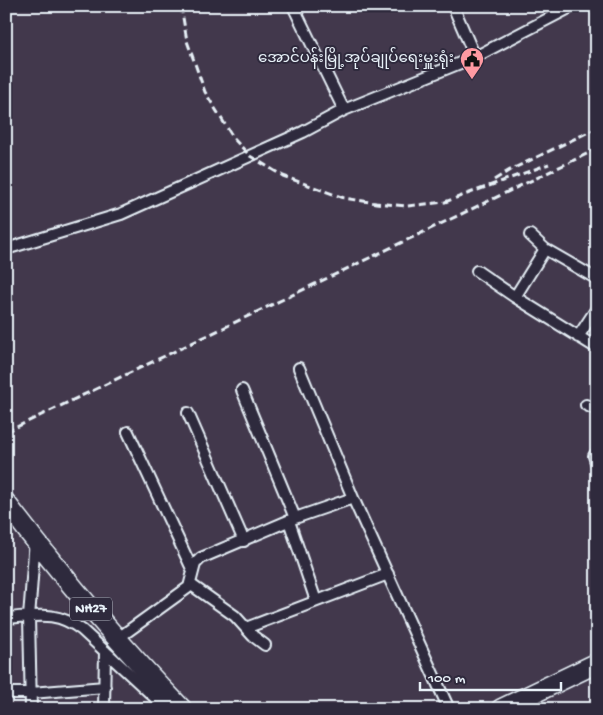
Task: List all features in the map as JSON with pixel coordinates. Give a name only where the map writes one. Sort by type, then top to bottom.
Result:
[{"type":"highway","name":"NH27","points":[[6,502],[62,575],[111,645],[182,709]]},
{"type":"highway","points":[[502,709],[597,662]]},
{"type":"street","points":[[294,6],[344,110]]},
{"type":"street","points":[[453,6],[475,57]]},
{"type":"street","points":[[6,249],[121,214],[303,132],[344,110],[475,57],[573,6]]},
{"type":"street","points":[[530,235],[545,249],[597,279]]},
{"type":"street","points":[[515,298],[545,249]]},
{"type":"street","points":[[477,272],[515,298],[597,348]]},
{"type":"street","points":[[578,337],[597,308]]},
{"type":"street","points":[[299,368],[353,498],[450,709]]},
{"type":"street","points":[[242,390],[292,519],[316,601]]},
{"type":"street","points":[[586,405],[597,410]]},
{"type":"street","points":[[188,413],[244,540]]},
{"type":"street","points":[[128,432],[193,571]]},
{"type":"street","points":[[597,452],[594,456],[597,465]]},
{"type":"street","points":[[104,709],[111,645],[189,587],[195,564],[201,558],[292,519],[353,498]]},
{"type":"street","points":[[31,709],[29,617],[35,540]]},
{"type":"street","points":[[246,628],[388,574]]},
{"type":"street","points":[[190,584],[235,616],[265,645]]},
{"type":"street","points":[[6,618],[50,616],[70,621],[111,645],[163,706],[176,709]]},
{"type":"street","points":[[6,693],[31,693],[105,687]]},
{"type":"railway","points":[[181,6],[187,41],[205,92],[234,139],[250,156],[283,176],[344,198],[407,206],[445,202],[549,164]]},
{"type":"railway","points":[[494,180],[510,170],[597,128]]},
{"type":"railway","points":[[6,432],[597,149]]},
{"type":"place","name":"အောင်ပန်းမြို့အုပ်ချုပ်ရေးမှူးရုံး","points":[[472,80]]}]
